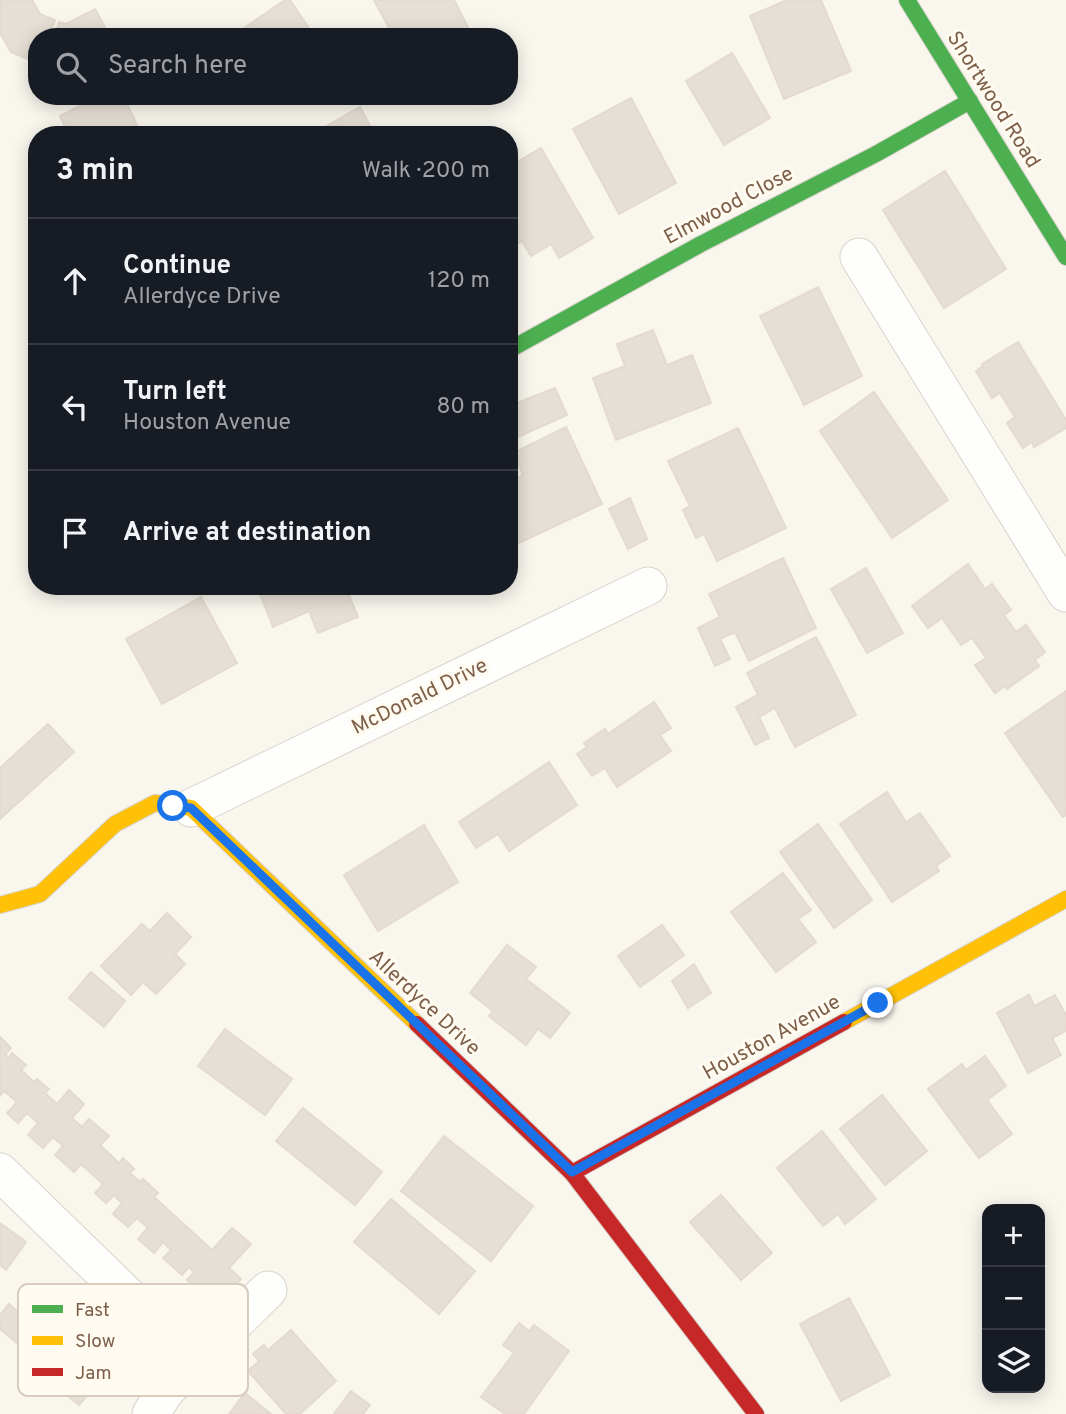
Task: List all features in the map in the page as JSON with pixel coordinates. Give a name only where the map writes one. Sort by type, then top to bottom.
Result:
[{"type":"street","name":"Shortwood Road","points":[[907,0],[1066,257]]},
{"type":"street","name":"Elmwood Close","points":[[518,346],[701,244],[876,154],[970,102]]},
{"type":"street","points":[[859,257],[1066,593]]},
{"type":"street","name":"McDonald Drive","points":[[191,808],[648,586]]},
{"type":"street","points":[[0,905],[40,894],[115,824],[155,803],[191,808]]},
{"type":"street","name":"Allerdyce Drive","points":[[191,808],[572,1172],[756,1414]]},
{"type":"street","name":"Houston Avenue","points":[[572,1172],[1066,899]]},
{"type":"street","points":[[0,1172],[115,1284]]},
{"type":"street","points":[[248,1310],[268,1290]]},
{"type":"building","points":[[0,0],[32,0],[40,14],[55,20],[52,28],[28,28],[28,59],[11,52],[0,33]]},
{"type":"building","points":[[285,0],[290,0],[309,28],[244,28]]},
{"type":"building","points":[[374,0],[454,0],[468,28],[389,28]]},
{"type":"building","points":[[787,0],[821,0],[851,71],[784,99],[750,16]]},
{"type":"building","points":[[95,9],[105,28],[57,28],[59,22],[66,24]]},
{"type":"building","points":[[732,53],[770,118],[724,145],[686,81]]},
{"type":"building","points":[[631,98],[676,183],[619,214],[573,129]]},
{"type":"building","points":[[82,105],[127,105],[138,126],[65,126],[60,116]]},
{"type":"building","points":[[360,107],[370,126],[327,126]]},
{"type":"building","points":[[541,148],[593,238],[559,258],[551,244],[531,256],[522,241],[518,243],[518,162]]},
{"type":"building","points":[[945,171],[1006,269],[944,308],[883,210]]},
{"type":"building","points":[[818,287],[862,376],[804,405],[760,316]]},
{"type":"building","points":[[653,330],[667,365],[692,355],[711,403],[616,440],[593,378],[625,366],[617,344]]},
{"type":"building","points":[[1018,342],[1066,420],[1066,428],[1034,447],[1032,442],[1023,448],[1007,423],[1015,417],[1000,393],[992,398],[976,371],[982,364]]},
{"type":"building","points":[[555,388],[567,415],[518,437],[518,402]]},
{"type":"building","points":[[874,392],[948,500],[892,538],[820,431]]},
{"type":"building","points":[[566,427],[602,504],[519,543],[518,477],[523,475],[518,464],[518,451]]},
{"type":"building","points":[[738,428],[786,528],[717,561],[704,534],[696,538],[683,510],[690,506],[668,461]]},
{"type":"building","points":[[630,498],[647,539],[628,549],[609,509]]},
{"type":"building","points":[[783,558],[816,628],[749,661],[735,632],[720,639],[730,659],[715,666],[698,628],[720,617],[709,594]]},
{"type":"building","points":[[968,564],[985,589],[992,584],[1011,610],[1004,615],[1016,632],[1026,625],[1045,652],[1035,660],[1039,666],[1007,689],[1005,686],[995,693],[975,665],[986,658],[972,638],[961,645],[942,618],[928,628],[912,606]]},
{"type":"building","points":[[866,568],[903,633],[867,653],[831,589]]},
{"type":"building","points":[[261,595],[349,595],[358,617],[318,633],[309,611],[273,627]]},
{"type":"building","points":[[201,597],[237,663],[162,704],[126,639]]},
{"type":"building","points":[[816,637],[856,715],[795,747],[775,708],[759,717],[769,738],[755,745],[736,707],[758,695],[747,673]]},
{"type":"building","points":[[1065,692],[1066,815],[1063,817],[1005,733]]},
{"type":"building","points":[[654,702],[671,728],[660,735],[671,751],[617,787],[605,768],[592,776],[577,754],[587,747],[584,743],[605,729],[608,734]]},
{"type":"building","points":[[48,724],[74,752],[0,819],[0,768]]},
{"type":"building","points":[[549,762],[577,805],[509,851],[498,834],[476,848],[459,822]]},
{"type":"building","points":[[887,792],[906,822],[920,813],[950,856],[936,866],[939,871],[892,902],[840,824]]},
{"type":"building","points":[[818,824],[872,900],[834,928],[780,852]]},
{"type":"building","points":[[424,825],[458,882],[378,931],[344,875]]},
{"type":"building","points":[[783,873],[811,910],[798,919],[816,942],[776,972],[731,912]]},
{"type":"building","points":[[167,913],[191,937],[175,954],[185,964],[156,994],[143,982],[131,995],[101,966],[142,924],[150,931]]},
{"type":"building","points":[[662,925],[684,955],[640,987],[618,956]]},
{"type":"building","points":[[507,945],[536,967],[526,979],[570,1013],[550,1038],[538,1029],[526,1045],[489,1016],[493,1011],[470,993]]},
{"type":"building","points":[[694,964],[711,993],[688,1008],[672,981]]},
{"type":"building","points":[[91,972],[125,1001],[104,1027],[69,998]]},
{"type":"building","points":[[1029,995],[1034,1006],[1055,995],[1066,1015],[1066,1031],[1052,1038],[1061,1055],[1028,1073],[997,1013]]},
{"type":"building","points":[[225,1029],[292,1079],[265,1115],[198,1066]]},
{"type":"building","points":[[0,1037],[11,1048],[5,1054],[9,1058],[12,1053],[26,1065],[21,1070],[34,1082],[37,1079],[49,1089],[45,1093],[57,1104],[69,1090],[84,1104],[72,1118],[82,1127],[89,1119],[109,1136],[100,1145],[119,1163],[123,1158],[134,1169],[130,1173],[140,1182],[143,1179],[158,1193],[154,1197],[212,1250],[232,1228],[251,1244],[229,1268],[241,1279],[236,1284],[191,1284],[187,1280],[194,1272],[189,1267],[182,1275],[163,1258],[171,1250],[163,1242],[154,1253],[138,1239],[148,1228],[137,1218],[128,1227],[113,1214],[122,1203],[114,1195],[106,1203],[95,1193],[103,1184],[81,1164],[74,1172],[55,1155],[63,1146],[53,1137],[43,1148],[28,1135],[38,1123],[27,1113],[18,1123],[7,1113],[17,1102],[4,1091],[0,1096]]},
{"type":"building","points":[[985,1056],[1006,1086],[987,1100],[1012,1134],[979,1158],[928,1089],[962,1064],[966,1070]]},
{"type":"building","points":[[882,1095],[927,1151],[885,1185],[840,1129]]},
{"type":"building","points":[[303,1108],[382,1172],[355,1205],[276,1141]]},
{"type":"building","points":[[822,1131],[876,1199],[845,1224],[838,1214],[823,1226],[777,1168]]},
{"type":"building","points":[[444,1136],[533,1206],[491,1261],[401,1191]]},
{"type":"building","points":[[721,1195],[772,1253],[741,1280],[690,1222]]},
{"type":"building","points":[[391,1199],[475,1271],[439,1314],[354,1242]]},
{"type":"building","points":[[0,1223],[26,1242],[6,1270],[0,1265]]},
{"type":"building","points":[[849,1298],[890,1375],[841,1401],[800,1324]]},
{"type":"building","points":[[9,1304],[18,1312],[18,1344],[0,1329],[0,1315]]},
{"type":"building","points":[[519,1323],[529,1331],[534,1325],[569,1351],[524,1414],[505,1414],[481,1397],[514,1353],[503,1345]]},
{"type":"building","points":[[291,1330],[336,1381],[300,1414],[286,1414],[248,1371],[259,1361],[253,1354],[264,1345],[268,1350]]},
{"type":"building","points":[[351,1391],[370,1405],[363,1414],[334,1414]]},
{"type":"building","points":[[248,1395],[271,1414],[229,1414],[243,1396]]},
{"type":"building","points":[[68,1396],[87,1396],[79,1405]]},
{"type":"traffic: fast","points":[[907,0],[1066,257]]},
{"type":"traffic: fast","points":[[518,345],[970,101]]},
{"type":"traffic: slow","points":[[0,905],[40,894],[115,824],[155,803],[191,808],[417,1024]]},
{"type":"traffic: slow","points":[[844,1022],[1066,899]]},
{"type":"traffic: jam","points":[[572,1173],[844,1022]]},
{"type":"traffic: jam","points":[[417,1024],[572,1173],[756,1414]]},
{"type":"route","points":[[173,806],[191,808],[313,928],[572,1172],[878,1003]]}]
